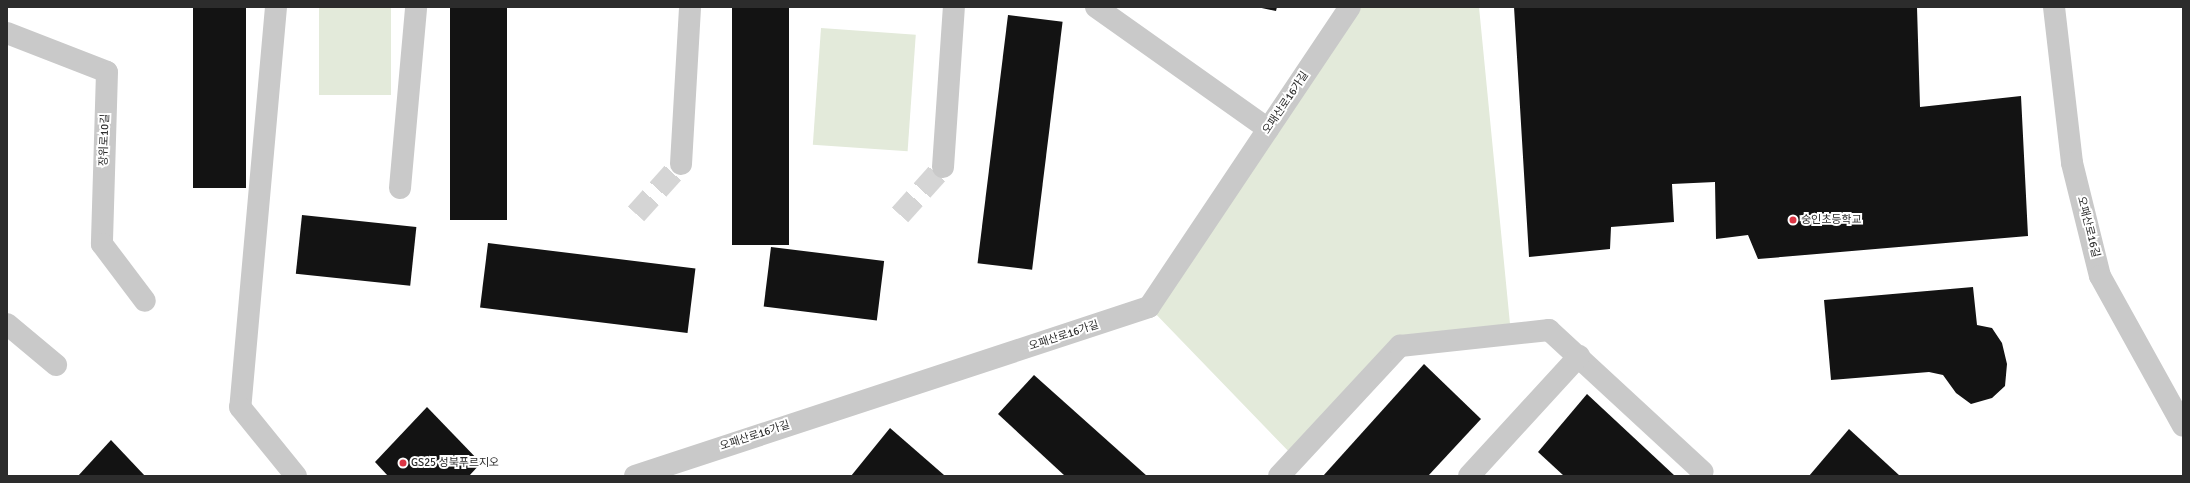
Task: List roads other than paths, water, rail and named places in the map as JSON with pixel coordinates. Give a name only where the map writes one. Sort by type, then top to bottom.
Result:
[{"type":"street","points":[[276,7],[240,407],[296,476]]},
{"type":"street","points":[[400,188],[416,7]]},
{"type":"street","points":[[681,164],[690,7]]},
{"type":"street","points":[[943,167],[954,7]]},
{"type":"street","points":[[1096,7],[1268,129]]},
{"type":"street","name":"오패산로16가길","points":[[635,476],[1149,307],[1350,7]]},
{"type":"street","name":"오패산로16길","points":[[2054,7],[2072,163],[2100,276],[2183,426]]},
{"type":"street","name":"장위로10길","points":[[7,33],[107,72],[102,244],[145,301]]},
{"type":"street","points":[[7,324],[56,365]]},
{"type":"street","points":[[1279,476],[1400,346],[1549,330],[1579,356],[1703,472]]},
{"type":"street","points":[[1482,472],[1579,356]]},
{"type":"tunnel","points":[[636,214],[681,164]]},
{"type":"tunnel","points":[[900,215],[943,167]]},
{"type":"place","name":"숭인초등학교","points":[[1793,220]]},
{"type":"place","name":"GS25 성북푸르지오","points":[[403,463]]}]
